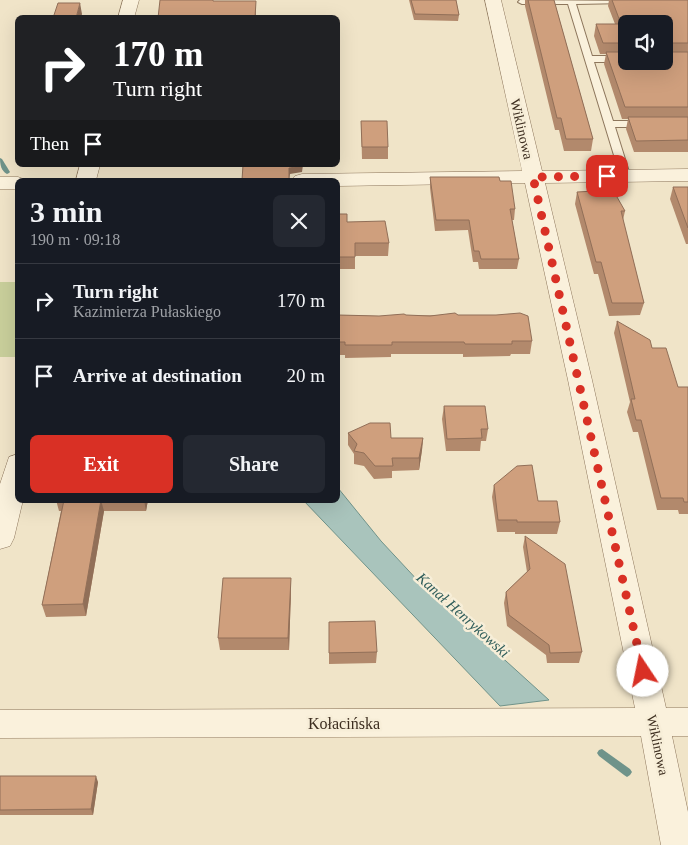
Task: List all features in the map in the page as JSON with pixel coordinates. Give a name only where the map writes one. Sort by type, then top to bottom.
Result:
[{"type":"street","points":[[127,15],[131,0]]},
{"type":"street","name":"Wiklinowa","points":[[493,0],[580,380],[678,845]]},
{"type":"street","points":[[340,180],[688,175]]},
{"type":"street","points":[[0,183],[15,183]]},
{"type":"street","points":[[0,538],[15,476]]},
{"type":"street","name":"Kołacińska","points":[[0,724],[688,722]]},
{"type":"lane","points":[[522,2],[639,1]]},
{"type":"lane","points":[[571,2],[625,175]]},
{"type":"lane","points":[[588,59],[618,59]]},
{"type":"lane","points":[[608,124],[658,124]]},
{"type":"green space","points":[[0,282],[15,282],[15,357],[0,357]]},
{"type":"water","points":[[340,490],[381,541],[421,584],[549,700],[500,706],[306,503],[340,503]]},
{"type":"building","points":[[160,0],[256,1],[255,15],[158,15]]},
{"type":"building","points":[[411,0],[456,0],[459,15],[415,14]]},
{"type":"building","points":[[528,0],[554,0],[593,139],[566,139],[561,118],[557,118]]},
{"type":"building","points":[[612,0],[688,0],[688,43],[673,43],[673,15],[618,16]]},
{"type":"building","points":[[58,3],[80,3],[77,15],[54,15]]},
{"type":"building","points":[[596,24],[618,24],[618,43],[603,43]]},
{"type":"building","points":[[606,52],[618,52],[618,70],[673,70],[673,52],[688,52],[688,107],[625,107]]},
{"type":"building","points":[[628,117],[688,117],[688,140],[636,141]]},
{"type":"building","points":[[361,121],[387,121],[388,147],[362,147]]},
{"type":"building","points":[[243,167],[296,167],[289,168],[289,178],[242,178]]},
{"type":"building","points":[[430,177],[499,177],[500,181],[511,181],[515,209],[510,209],[519,259],[481,259],[479,251],[474,251],[469,220],[436,220]]},
{"type":"building","points":[[673,187],[688,187],[688,228]]},
{"type":"building","points":[[613,190],[625,211],[621,211],[644,303],[612,303],[601,262],[596,262],[577,192]]},
{"type":"building","points":[[340,214],[347,214],[347,222],[385,221],[389,243],[355,243],[355,257],[340,257]]},
{"type":"building","points":[[455,313],[458,315],[496,315],[520,313],[528,316],[532,341],[512,341],[512,344],[392,342],[392,345],[345,345],[345,342],[340,342],[340,315],[379,316],[404,314],[430,316]]},
{"type":"building","points":[[617,321],[650,340],[652,348],[666,348],[678,387],[688,387],[688,502],[684,502],[683,498],[661,498],[641,420],[636,420],[631,399],[635,399]]},
{"type":"building","points":[[444,406],[485,406],[488,429],[481,429],[482,438],[447,439]]},
{"type":"building","points":[[370,423],[390,423],[391,438],[423,438],[419,458],[392,458],[393,466],[375,466],[364,453],[354,451],[357,444],[348,433]]},
{"type":"building","points":[[532,465],[538,501],[557,501],[560,522],[498,520],[494,485],[517,466]]},
{"type":"building","points":[[63,503],[100,503],[83,604],[42,605]]},
{"type":"building","points":[[525,536],[565,564],[582,652],[550,653],[549,645],[509,615],[506,592],[530,569]]},
{"type":"building","points":[[223,578],[291,578],[288,638],[218,638]]},
{"type":"building","points":[[375,621],[377,652],[329,653],[329,622]]},
{"type":"building","points":[[0,776],[96,776],[91,809],[0,810]]},
{"type":"waterway","name":"Kanał Henrykowski","points":[[0,160],[7,172]]},
{"type":"waterway","name":"Kanał Henrykowski","points":[[602,753],[627,772]]},
{"type":"route","points":[[607,176],[533,177],[580,380],[643,671]]}]
